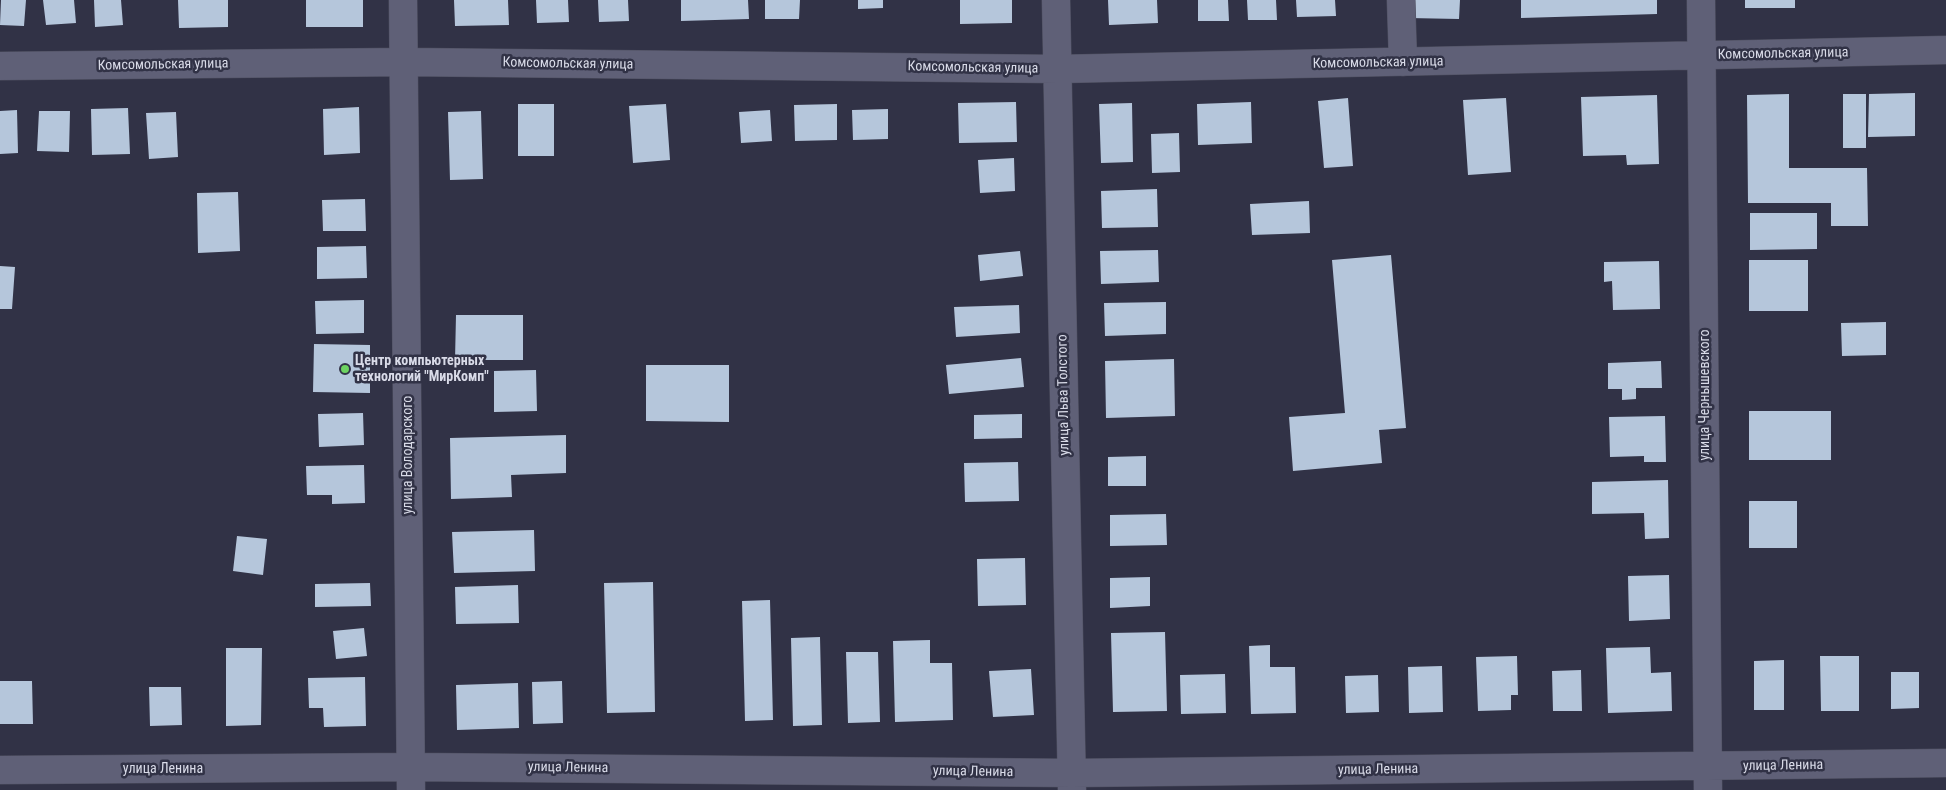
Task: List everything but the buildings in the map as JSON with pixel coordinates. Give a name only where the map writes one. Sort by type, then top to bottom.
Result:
[{"type":"street","name":"улица Володарского","points":[[403,0],[411,778]]},
{"type":"street","name":"улица Льва Толстого","points":[[1056,0],[1072,781]]},
{"type":"street","points":[[1401,0],[1403,62]]},
{"type":"street","name":"улица Чернышевского","points":[[1701,0],[1708,778]]},
{"type":"street","name":"Комсомольская улица","points":[[0,66],[405,62],[1058,69],[1946,50]]},
{"type":"street","name":"улица Ленина","points":[[0,770],[411,778],[1072,781],[1708,778],[1946,764]]},
{"type":"place","name":"Центр компьютерных технологий \"МирКомп\"","points":[[345,369]]}]
